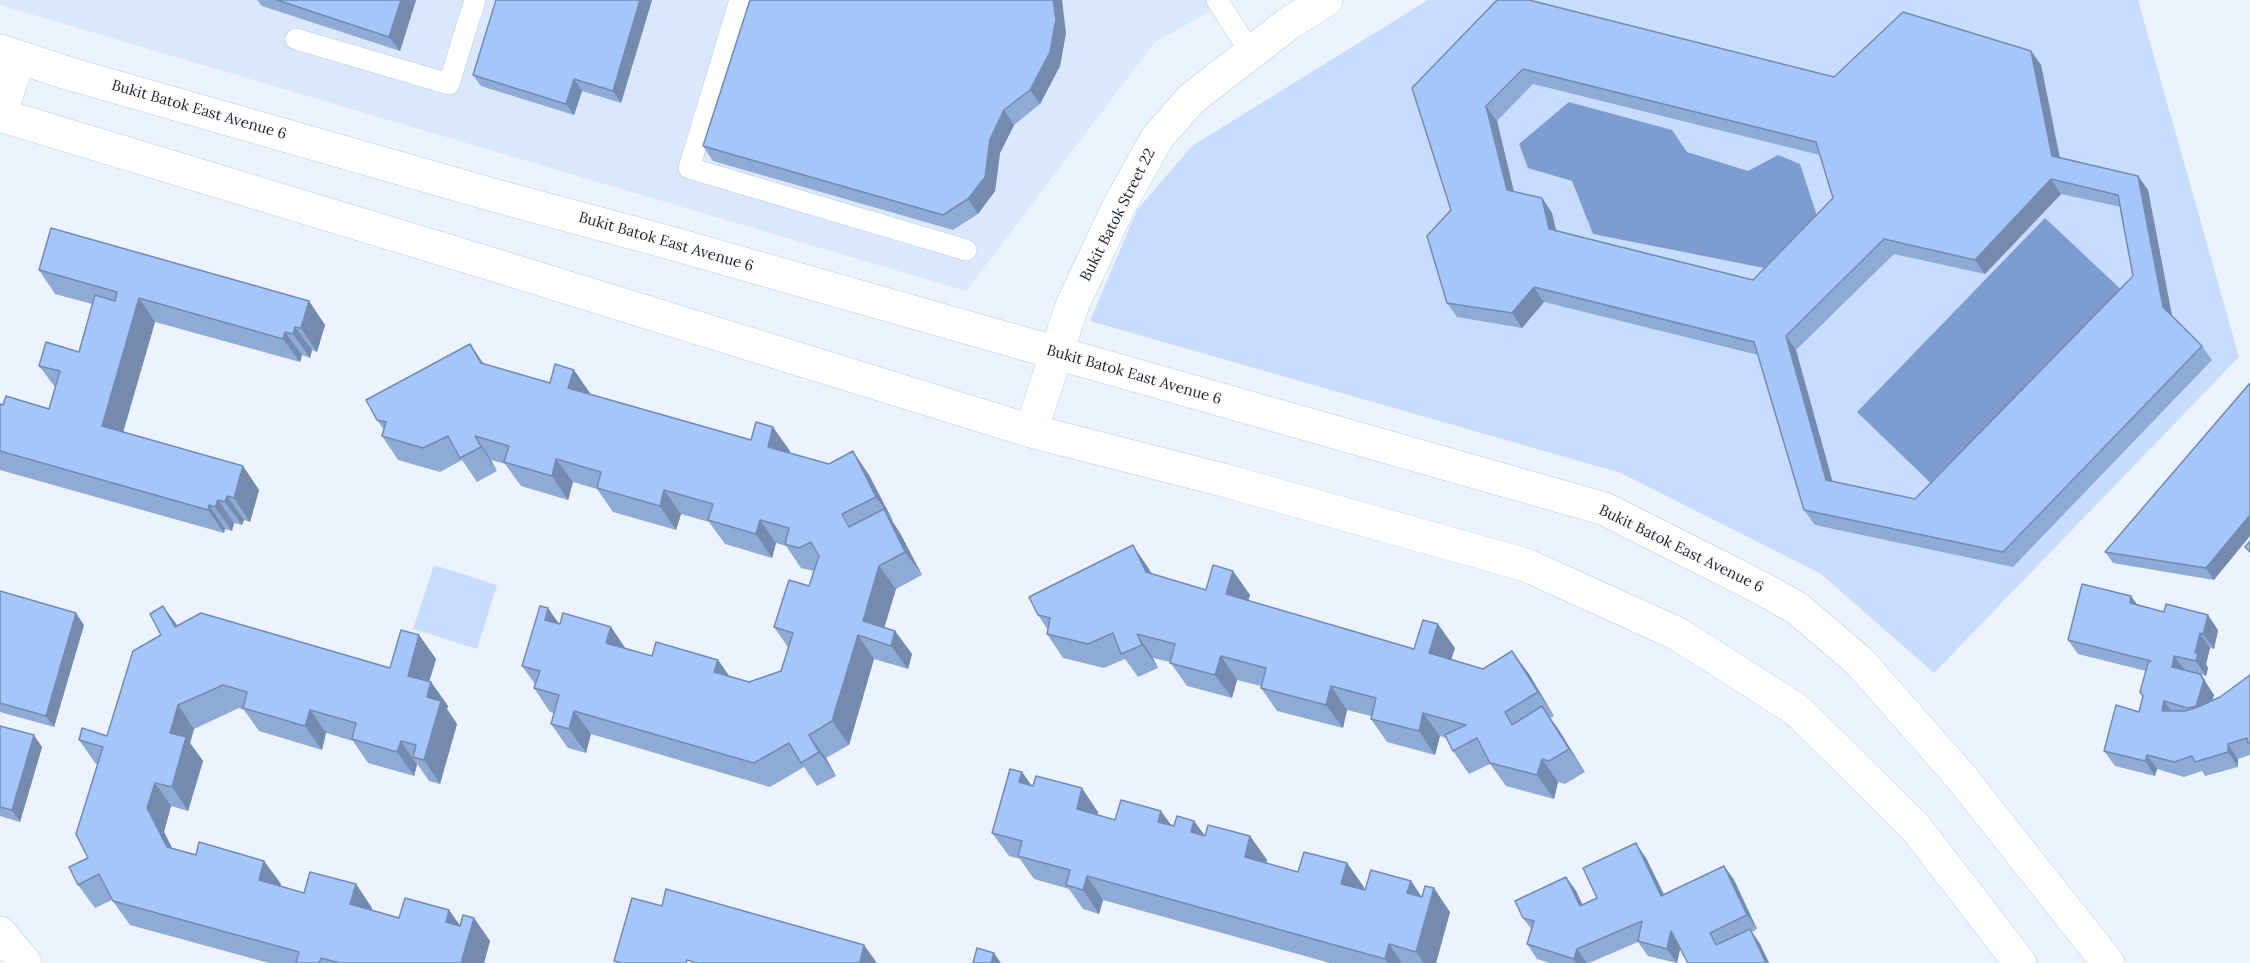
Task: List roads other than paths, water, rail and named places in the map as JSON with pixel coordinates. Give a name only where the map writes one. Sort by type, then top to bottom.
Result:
[{"type":"main road","name":"Bukit Batok Street 22","points":[[1031,431],[1072,306],[1118,208],[1157,138],[1191,99],[1288,24],[1326,0]]},
{"type":"main road","name":"Bukit Batok East Avenue 6","points":[[10,55],[493,195],[678,245],[1605,509],[1789,604],[1860,661],[1961,777],[2108,963]]},
{"type":"main road","points":[[10,55],[0,115],[499,266],[1031,431],[1222,480],[1526,565],[1678,634],[1797,710],[1916,828],[2020,963]]},
{"type":"main road","points":[[0,933],[25,963]]},
{"type":"lane","points":[[296,39],[449,84],[475,0]]},
{"type":"lane","points":[[740,0],[689,168],[966,250]]},
{"type":"lane","points":[[1217,0],[1251,53]]}]
